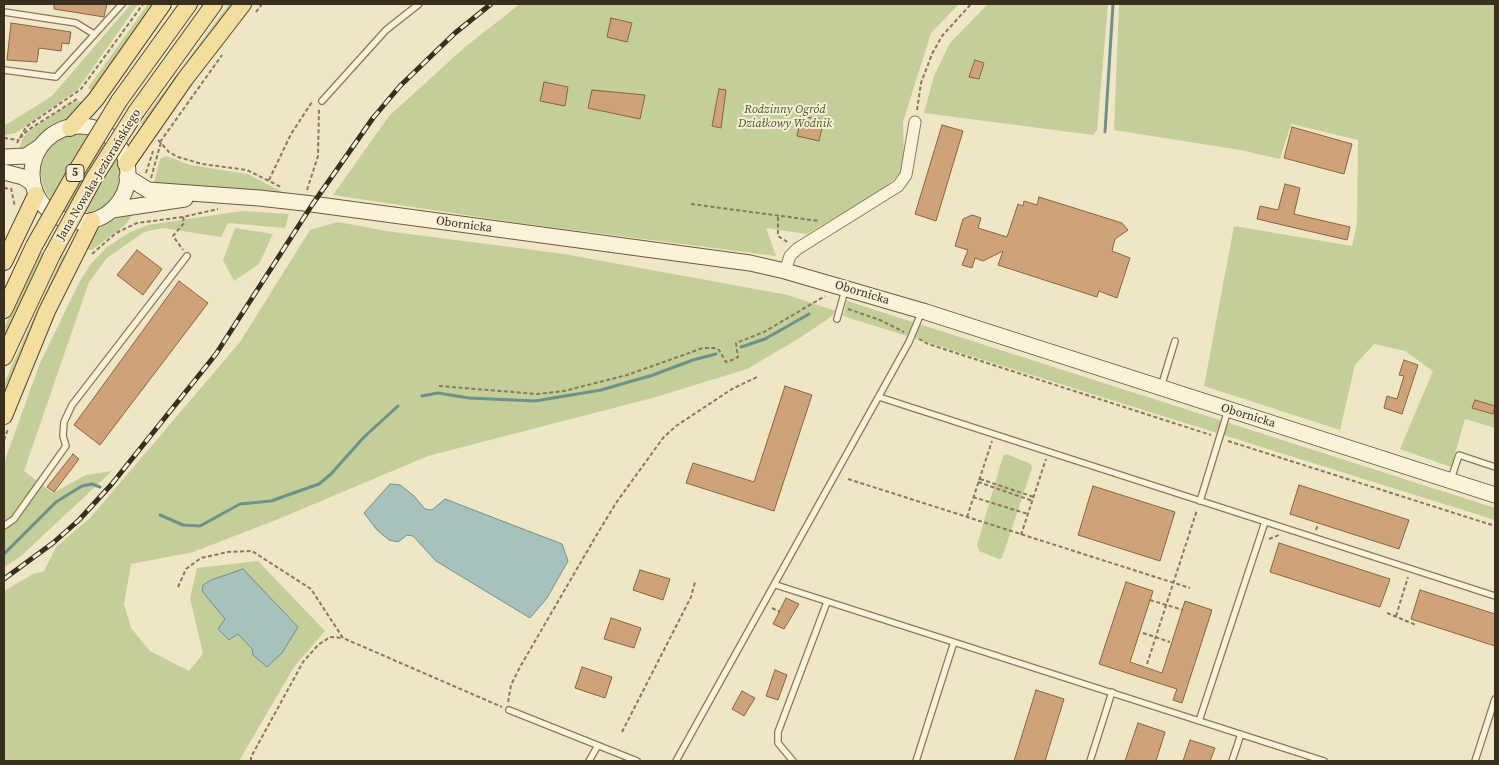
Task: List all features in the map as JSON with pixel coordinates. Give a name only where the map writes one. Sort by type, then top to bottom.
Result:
[{"type":"main road","points":[[70,128],[96,99],[163,4]]},
{"type":"main road","name":"Jana Nowaka-Jeziorańskiego","points":[[4,310],[34,246],[77,170],[119,101],[189,4]]},
{"type":"main road","name":"Jana Nowaka-Jeziorańskiego","points":[[4,357],[52,255],[94,178],[136,112],[214,4]]},
{"type":"main road","points":[[127,170],[185,79],[247,10]]},
{"type":"main road","points":[[4,157],[26,156],[53,135],[70,128],[89,127],[102,130],[120,147],[127,170],[124,192],[112,210],[92,222],[80,223],[62,218],[44,205],[24,177],[4,172]]},
{"type":"main road","points":[[4,262],[34,189],[33,161],[41,146]]},
{"type":"main road","name":"Obornicka","points":[[127,170],[148,190],[304,204],[750,263],[785,270],[922,311],[1495,495]]},
{"type":"main road","name":"Obornicka","points":[[112,210],[206,195]]},
{"type":"main road","points":[[4,416],[47,311],[92,222]]},
{"type":"street","points":[[785,270],[790,256],[797,248],[898,186],[906,175],[915,122]]},
{"type":"lane","points":[[4,70],[56,77],[122,4]]},
{"type":"lane","points":[[322,101],[386,30],[419,4]]},
{"type":"lane","points":[[4,12],[76,23],[94,34]]},
{"type":"lane","points":[[4,526],[14,519],[66,446],[63,436],[64,422],[72,405],[187,256]]},
{"type":"lane","points":[[837,319],[845,287]]},
{"type":"lane","points":[[676,761],[776,585],[879,397],[912,336],[922,311]]},
{"type":"lane","points":[[1161,388],[1175,340]]},
{"type":"lane","points":[[879,397],[1495,596]]},
{"type":"lane","points":[[1200,502],[1228,409]]},
{"type":"lane","points":[[1451,480],[1459,455],[1495,467]]},
{"type":"lane","points":[[1199,721],[1265,522]]},
{"type":"lane","points":[[776,585],[1324,761]]},
{"type":"lane","points":[[793,761],[778,743],[778,732],[826,602]]},
{"type":"lane","points":[[916,761],[954,642]]},
{"type":"lane","points":[[1090,761],[1112,692]]},
{"type":"lane","points":[[1475,761],[1495,699]]},
{"type":"lane","points":[[509,710],[597,747],[637,761]]},
{"type":"lane","points":[[1232,761],[1241,734]]},
{"type":"lane","points":[[589,761],[597,747]]},
{"type":"path","points":[[18,140],[26,127],[81,90],[143,4]]},
{"type":"path","points":[[247,10],[262,4]]},
{"type":"path","points":[[915,122],[921,83],[932,54],[942,36],[971,4]]},
{"type":"path","points":[[149,186],[161,142],[227,48]]},
{"type":"path","points":[[18,140],[28,130],[65,105],[82,97]]},
{"type":"path","points":[[269,180],[291,134],[312,102]]},
{"type":"path","points":[[304,204],[308,183],[318,156],[319,107]]},
{"type":"path","points":[[4,138],[18,140]]},
{"type":"path","points":[[161,142],[169,152],[178,157],[202,164],[247,170],[284,189]]},
{"type":"path","points":[[146,176],[155,146]]},
{"type":"path","points":[[4,188],[10,190]]},
{"type":"path","points":[[691,204],[819,221]]},
{"type":"path","points":[[778,216],[778,236],[797,248]]},
{"type":"path","points":[[183,217],[184,223],[173,236],[187,256]]},
{"type":"path","points":[[87,259],[116,233],[137,223]]},
{"type":"path","points":[[439,386],[538,394],[564,391],[627,375],[703,348],[719,350],[726,362],[738,358],[736,343],[764,332],[823,298]]},
{"type":"path","points":[[841,306],[880,320],[937,347],[1495,526]]},
{"type":"path","points":[[509,710],[507,697],[525,659],[611,511],[663,438],[676,426],[732,389],[759,376]]},
{"type":"path","points":[[967,517],[994,434]]},
{"type":"path","points":[[1021,534],[1048,452]]},
{"type":"path","points":[[848,479],[1190,588]]},
{"type":"path","points":[[980,479],[1034,497]]},
{"type":"path","points":[[978,482],[1032,501]]},
{"type":"path","points":[[973,497],[1028,514]]},
{"type":"path","points":[[1147,664],[1200,502]]},
{"type":"path","points":[[1266,541],[1280,535]]},
{"type":"path","points":[[178,587],[186,569],[201,558],[228,552],[252,551],[311,589],[343,638]]},
{"type":"path","points":[[1396,616],[1408,575],[1415,578]]},
{"type":"path","points":[[622,732],[692,597],[695,582]]},
{"type":"path","points":[[1150,600],[1183,610]]},
{"type":"path","points":[[765,604],[780,612]]},
{"type":"path","points":[[1387,612],[1416,625]]},
{"type":"path","points":[[1143,633],[1170,642]]},
{"type":"path","points":[[251,761],[250,757],[304,662],[318,645],[330,637],[343,638],[509,710]]},
{"type":"green space","points":[[131,4],[138,4],[78,89],[16,133],[4,135],[4,126],[52,96]]},
{"type":"green space","points":[[148,4],[156,4],[94,92],[88,88]]},
{"type":"green space","points":[[229,4],[233,4],[172,84],[144,126],[141,123]]},
{"type":"green space","name":"Rodzinny Ogród Działkowy Wodnik","points":[[520,4],[959,4],[931,33],[903,122],[904,159],[899,175],[881,191],[807,234],[766,228],[776,256],[519,223],[333,195],[389,116],[465,47]]},
{"type":"green space","points":[[988,4],[1108,4],[1097,130],[1093,135],[924,113],[934,76],[950,43]]},
{"type":"green space","points":[[1119,4],[1495,4],[1495,428],[1465,419],[1451,467],[1400,449],[1433,371],[1405,351],[1374,344],[1355,365],[1340,430],[1204,386],[1234,226],[1352,246],[1357,224],[1358,140],[1291,124],[1280,159],[1240,150],[1114,130]]},
{"type":"green space","points":[[83,102],[70,118],[51,125],[28,146],[19,149],[23,138],[29,131],[71,103]]},
{"type":"green space","points":[[73,133],[89,133],[110,144],[121,165],[121,181],[110,202],[89,213],[73,213],[59,207],[47,195],[41,181],[41,165],[47,151],[59,139]]},
{"type":"green space","points":[[166,156],[190,165],[247,174],[289,195],[153,187],[160,159]]},
{"type":"green space","points":[[242,211],[289,214],[285,228],[228,223],[221,237],[163,228],[144,232],[107,258],[89,282],[24,471],[53,493],[86,475],[112,471],[20,557],[4,567],[4,463],[40,363],[80,281],[90,265],[107,247],[130,232],[148,225]]},
{"type":"green space","points":[[132,215],[126,224],[92,250],[84,250],[98,229],[117,218]]},
{"type":"green space","points":[[338,222],[386,231],[564,254],[788,295],[836,311],[831,317],[798,339],[747,369],[656,397],[428,456],[276,520],[193,552],[131,564],[124,604],[131,628],[150,651],[189,671],[203,654],[190,598],[197,568],[258,561],[325,631],[294,667],[239,761],[4,761],[4,591],[33,574],[44,571],[56,547],[90,518],[240,342],[310,230]]},
{"type":"green space","points":[[235,228],[273,234],[259,264],[234,281],[223,260]]},
{"type":"green space","points":[[40,251],[44,253],[4,339],[4,328]]},
{"type":"green space","points":[[63,255],[67,256],[38,313],[4,392],[4,385],[12,365]]},
{"type":"green space","points":[[847,301],[1495,508],[1495,520],[843,316]]},
{"type":"green space","points":[[1006,454],[1031,464],[1032,468],[1002,558],[999,559],[979,551],[977,545],[1003,456]]},
{"type":"water","points":[[390,484],[400,485],[413,495],[425,509],[432,510],[445,499],[562,544],[568,561],[547,598],[530,618],[436,561],[413,536],[407,535],[398,542],[389,540],[377,530],[364,513]]},
{"type":"water","points":[[243,569],[298,627],[282,653],[267,667],[253,655],[252,649],[238,634],[229,640],[218,629],[225,619],[202,591],[203,585],[211,580]]},
{"type":"building","points":[[54,4],[107,4],[104,17],[54,9]]},
{"type":"building","points":[[611,18],[632,23],[627,42],[607,37]]},
{"type":"building","points":[[11,23],[71,32],[69,44],[62,43],[61,51],[39,48],[37,62],[7,60]]},
{"type":"building","points":[[975,60],[984,63],[979,79],[969,77]]},
{"type":"building","points":[[544,82],[568,87],[565,106],[540,101]]},
{"type":"building","points":[[719,89],[726,90],[721,128],[712,126]]},
{"type":"building","points":[[592,90],[645,95],[640,119],[588,108]]},
{"type":"building","points":[[801,116],[824,120],[819,141],[797,136]]},
{"type":"building","points":[[942,125],[963,131],[936,221],[915,214]]},
{"type":"building","points":[[1292,127],[1352,144],[1344,174],[1284,158]]},
{"type":"building","points":[[1285,184],[1300,188],[1294,214],[1350,227],[1347,240],[1257,219],[1260,206],[1278,210]]},
{"type":"building","points":[[1039,197],[1122,223],[1128,230],[1115,239],[1112,251],[1130,258],[1117,298],[1099,291],[1097,297],[998,265],[1003,251],[983,261],[975,258],[972,268],[962,265],[968,250],[955,246],[963,219],[972,215],[981,218],[978,228],[1007,237],[1018,204],[1023,206],[1024,201],[1037,205]]},
{"type":"building","points":[[137,250],[162,269],[143,295],[117,275]]},
{"type":"building","points":[[179,281],[208,303],[100,445],[74,425]]},
{"type":"building","points":[[1404,360],[1418,365],[1402,414],[1384,408],[1387,396],[1397,399],[1404,376],[1399,375]]},
{"type":"building","points":[[785,386],[812,395],[774,511],[686,483],[693,463],[754,482]]},
{"type":"building","points":[[1475,400],[1495,406],[1493,414],[1472,408]]},
{"type":"building","points":[[73,454],[79,459],[54,492],[47,487]]},
{"type":"building","points":[[1299,485],[1409,520],[1399,549],[1290,514]]},
{"type":"building","points":[[1093,486],[1175,512],[1160,561],[1078,535]]},
{"type":"building","points":[[1279,543],[1390,579],[1380,607],[1270,572]]},
{"type":"building","points":[[640,570],[670,579],[663,600],[633,590]]},
{"type":"building","points":[[1126,582],[1153,591],[1130,662],[1162,673],[1185,601],[1212,610],[1182,703],[1173,700],[1177,689],[1099,664]]},
{"type":"building","points":[[1420,590],[1495,614],[1495,646],[1411,619]]},
{"type":"building","points":[[786,598],[799,604],[784,629],[773,624]]},
{"type":"building","points":[[611,618],[641,628],[634,648],[604,639]]},
{"type":"building","points":[[582,667],[612,677],[605,698],[575,688]]},
{"type":"building","points":[[775,670],[787,675],[778,700],[766,696]]},
{"type":"building","points":[[1036,690],[1064,699],[1045,761],[1014,761]]},
{"type":"building","points":[[742,691],[755,698],[744,716],[732,709]]},
{"type":"building","points":[[1138,723],[1165,732],[1156,761],[1125,761]]},
{"type":"building","points":[[1190,740],[1215,748],[1210,761],[1183,761]]},
{"type":"waterway","points":[[1105,132],[1113,4]]},
{"type":"waterway","points":[[741,347],[765,339],[809,314]]},
{"type":"waterway","points":[[422,396],[438,393],[469,398],[535,401],[601,390],[716,354]]},
{"type":"waterway","points":[[160,515],[183,525],[200,526],[240,504],[271,501],[319,484],[331,474],[364,437],[398,406]]},
{"type":"waterway","points":[[4,554],[56,502],[82,486],[92,484],[100,487]]},
{"type":"railway","points":[[4,579],[53,543],[79,520],[111,485],[216,354],[312,205],[373,118],[400,86],[455,33],[491,4]]}]
